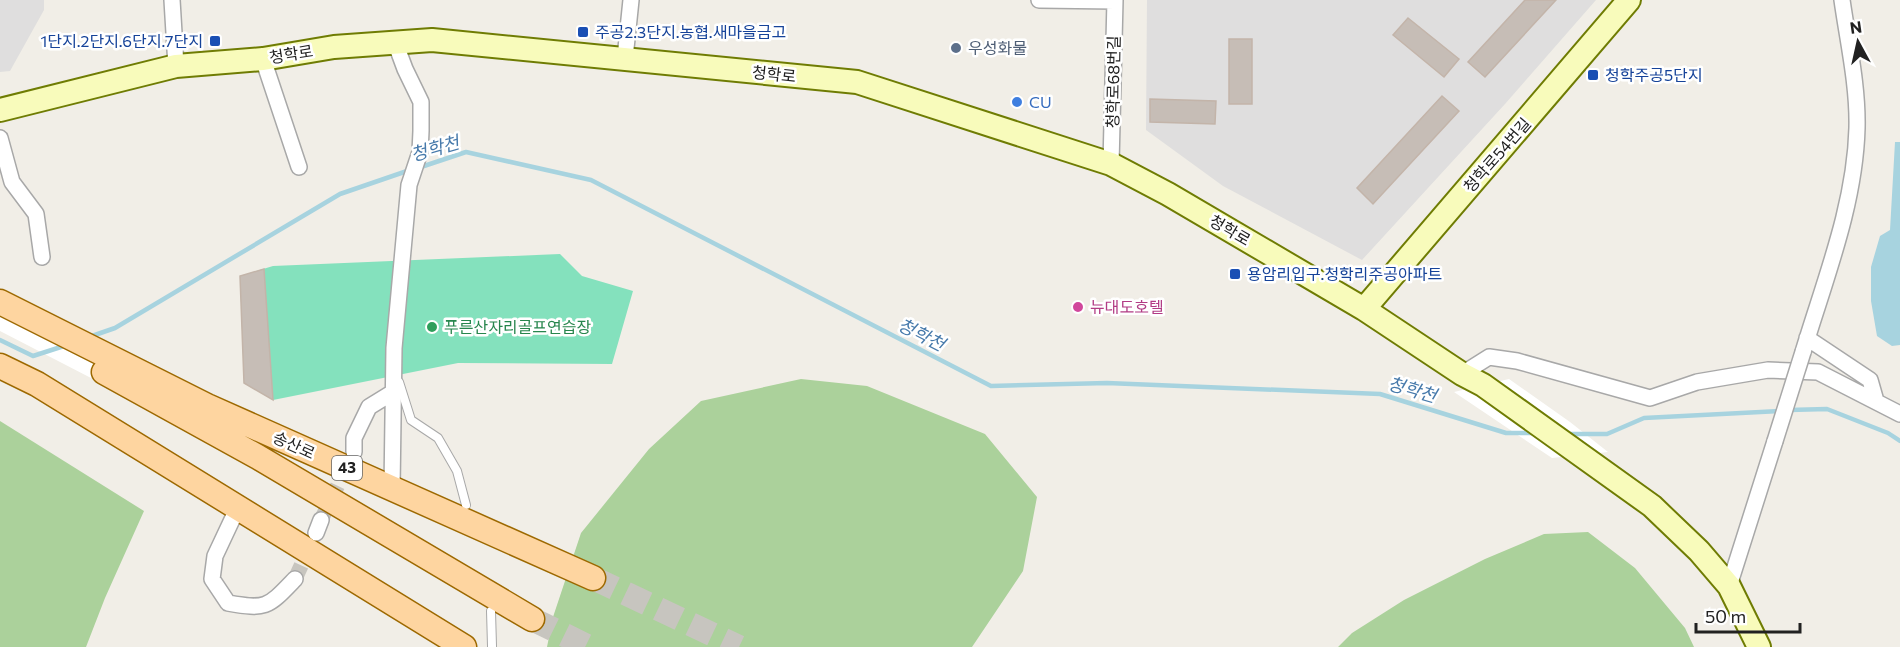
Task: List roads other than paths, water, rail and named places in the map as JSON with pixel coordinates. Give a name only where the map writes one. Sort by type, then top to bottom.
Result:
[{"type":"main road","name":"송산로","points":[[0,302],[532,619]]},
{"type":"main road","name":"송산로","points":[[0,319],[207,406],[594,578]]},
{"type":"main road","points":[[0,366],[37,384],[464,647]]},
{"type":"street","points":[[172,0],[176,66]]},
{"type":"street","points":[[626,58],[631,0]]},
{"type":"street","points":[[1039,0],[1115,1]]},
{"type":"street","name":"청학로54번길","points":[[1364,309],[1629,0]]},
{"type":"street","points":[[1729,586],[1847,206],[1855,162],[1858,126],[1842,0]]},
{"type":"street","name":"청학로68번길","points":[[1111,164],[1115,1]]},
{"type":"street","name":"청학로","points":[[0,110],[176,66],[262,58],[334,47],[432,40],[857,82],[1111,164],[1168,194],[1364,309],[1482,386],[1652,506],[1699,551],[1729,586],[1759,647]]},
{"type":"street","points":[[392,488],[394,348],[409,185],[420,152],[421,102],[395,42]]},
{"type":"street","points":[[262,58],[299,166]]},
{"type":"street","points":[[0,138],[12,182],[36,214],[42,257]]},
{"type":"street","points":[[1805,345],[1870,380],[1876,401]]},
{"type":"street","points":[[1462,374],[1489,357],[1517,361],[1650,398],[1697,382],[1768,370],[1818,372],[1900,414]]},
{"type":"street","points":[[354,452],[354,438],[369,407],[394,391]]},
{"type":"street","points":[[238,507],[215,556],[212,579],[228,603],[252,607],[272,602],[295,579]]},
{"type":"lane","points":[[394,366],[411,420],[438,438],[458,471],[466,505]]},
{"type":"lane","points":[[491,611],[492,646]]},
{"type":"water","points":[[1895,142],[1900,142],[1900,345],[1892,346],[1877,336],[1871,301],[1871,267],[1880,236],[1890,230]]},
{"type":"waterway","name":"청학천","points":[[418,168],[466,152],[591,180],[991,386],[1107,383],[1380,394],[1506,433],[1535,433]]},
{"type":"waterway","name":"청학천","points":[[89,337],[115,328],[340,194],[410,170]]},
{"type":"waterway","name":"청학천","points":[[0,340],[33,356],[67,345]]},
{"type":"waterway","name":"청학천","points":[[1789,410],[1827,409],[1888,433],[1900,441]]},
{"type":"waterway","name":"청학천","points":[[1565,434],[1607,434],[1644,418],[1781,411]]},
{"type":"tunnel","points":[[321,520],[350,460]]},
{"type":"tunnel","points":[[295,579],[311,544]]},
{"type":"tunnel","points":[[593,578],[739,647]]},
{"type":"tunnel","points":[[532,619],[589,647]]},
{"type":"place","name":"주공2.3단지.농협.새마을금고","points":[[583,32]]},
{"type":"place","name":"1단지.2단지.6단지.7단지","points":[[215,41]]},
{"type":"place","name":"우성화물","points":[[956,48]]},
{"type":"place","name":"청학주공5단지","points":[[1593,75]]},
{"type":"place","name":"CU","points":[[1017,102]]},
{"type":"place","name":"용암리입구.청학리주공아파트","points":[[1235,274]]},
{"type":"place","name":"뉴대도호텔","points":[[1078,307]]},
{"type":"place","name":"푸른산자리골프연습장","points":[[432,327]]}]
